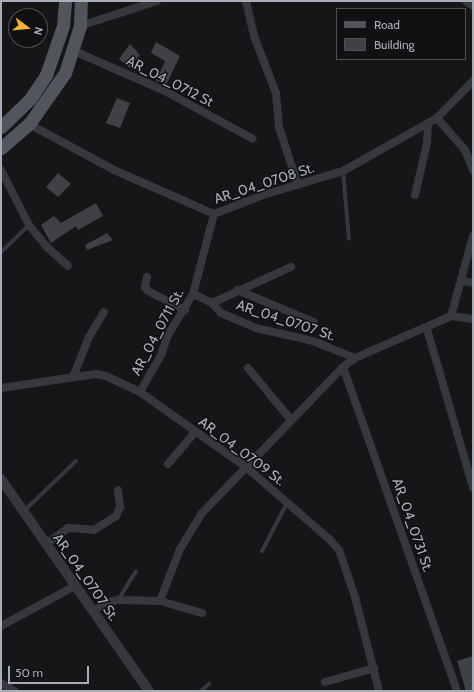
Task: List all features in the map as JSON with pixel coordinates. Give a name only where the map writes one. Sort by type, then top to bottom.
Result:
[{"type":"main road","points":[[1,127],[30,100],[46,75],[63,26],[65,1]]},
{"type":"main road","points":[[1,148],[29,124],[55,89],[74,51],[80,26],[81,1]]},
{"type":"street","points":[[80,26],[157,1]]},
{"type":"street","points":[[246,1],[254,36],[276,93],[279,127],[298,185]]},
{"type":"street","points":[[466,1],[473,6]]},
{"type":"street","name":"AR_04_0712 St","points":[[74,51],[164,90],[253,139]]},
{"type":"street","name":"AR_04_0708 St.","points":[[29,124],[114,170],[214,214],[343,171],[437,118],[473,81]]},
{"type":"street","points":[[437,118],[469,150],[473,170]]},
{"type":"street","points":[[415,195],[427,143],[428,123]]},
{"type":"street","points":[[1,170],[29,225],[50,251],[68,266]]},
{"type":"street","name":"AR_04_0711 St.","points":[[140,392],[161,355],[168,335],[194,294],[214,214]]},
{"type":"street","points":[[451,316],[462,281],[473,236]]},
{"type":"street","points":[[212,303],[237,290],[291,267]]},
{"type":"street","points":[[147,277],[145,287],[148,292],[185,310]]},
{"type":"street","points":[[462,281],[473,283]]},
{"type":"street","points":[[237,290],[314,322]]},
{"type":"street","name":"AR_04_0707 St.","points":[[194,294],[212,303],[221,314],[256,328],[312,341],[355,358]]},
{"type":"street","points":[[73,377],[89,338],[104,312]]},
{"type":"street","points":[[160,601],[190,529],[202,513],[343,367],[355,358],[427,328],[451,316],[473,319]]},
{"type":"street","points":[[427,328],[473,487]]},
{"type":"street","name":"AR_04_0731 St.","points":[[343,367],[457,691]]},
{"type":"street","points":[[248,368],[291,420]]},
{"type":"street","name":"AR_04_0709 St.","points":[[1,388],[73,377],[106,376],[140,392],[246,467],[330,538],[339,550],[345,562],[379,691]]},
{"type":"street","points":[[168,464],[195,432]]},
{"type":"street","name":"AR_04_0707 St.","points":[[1,479],[149,691]]},
{"type":"street","points":[[46,544],[68,528],[94,530],[116,516],[120,507],[118,490]]},
{"type":"street","points":[[1,626],[75,586]]},
{"type":"street","points":[[93,611],[107,602],[118,600],[160,601],[202,613]]},
{"type":"street","points":[[325,682],[374,668]]},
{"type":"street","points":[[1,683],[15,691]]},
{"type":"lane","points":[[343,171],[349,239]]},
{"type":"lane","points":[[1,252],[29,225]]},
{"type":"lane","points":[[23,512],[76,461]]},
{"type":"lane","points":[[262,551],[287,503]]},
{"type":"lane","points":[[118,600],[136,571]]},
{"type":"lane","points":[[201,691],[210,684]]},
{"type":"building","points":[[156,42],[180,56],[166,85],[156,81],[165,61],[151,53]]},
{"type":"building","points":[[130,44],[140,55],[130,68],[119,59]]},
{"type":"building","points":[[117,98],[130,103],[120,128],[106,123]]},
{"type":"building","points":[[58,173],[71,184],[58,197],[46,187]]},
{"type":"building","points":[[96,203],[103,216],[78,230],[76,226],[51,243],[41,225],[54,216],[61,223]]},
{"type":"building","points":[[107,233],[113,240],[87,250],[85,245]]},
{"type":"building","points":[[473,656],[473,691],[466,691],[457,661]]}]
